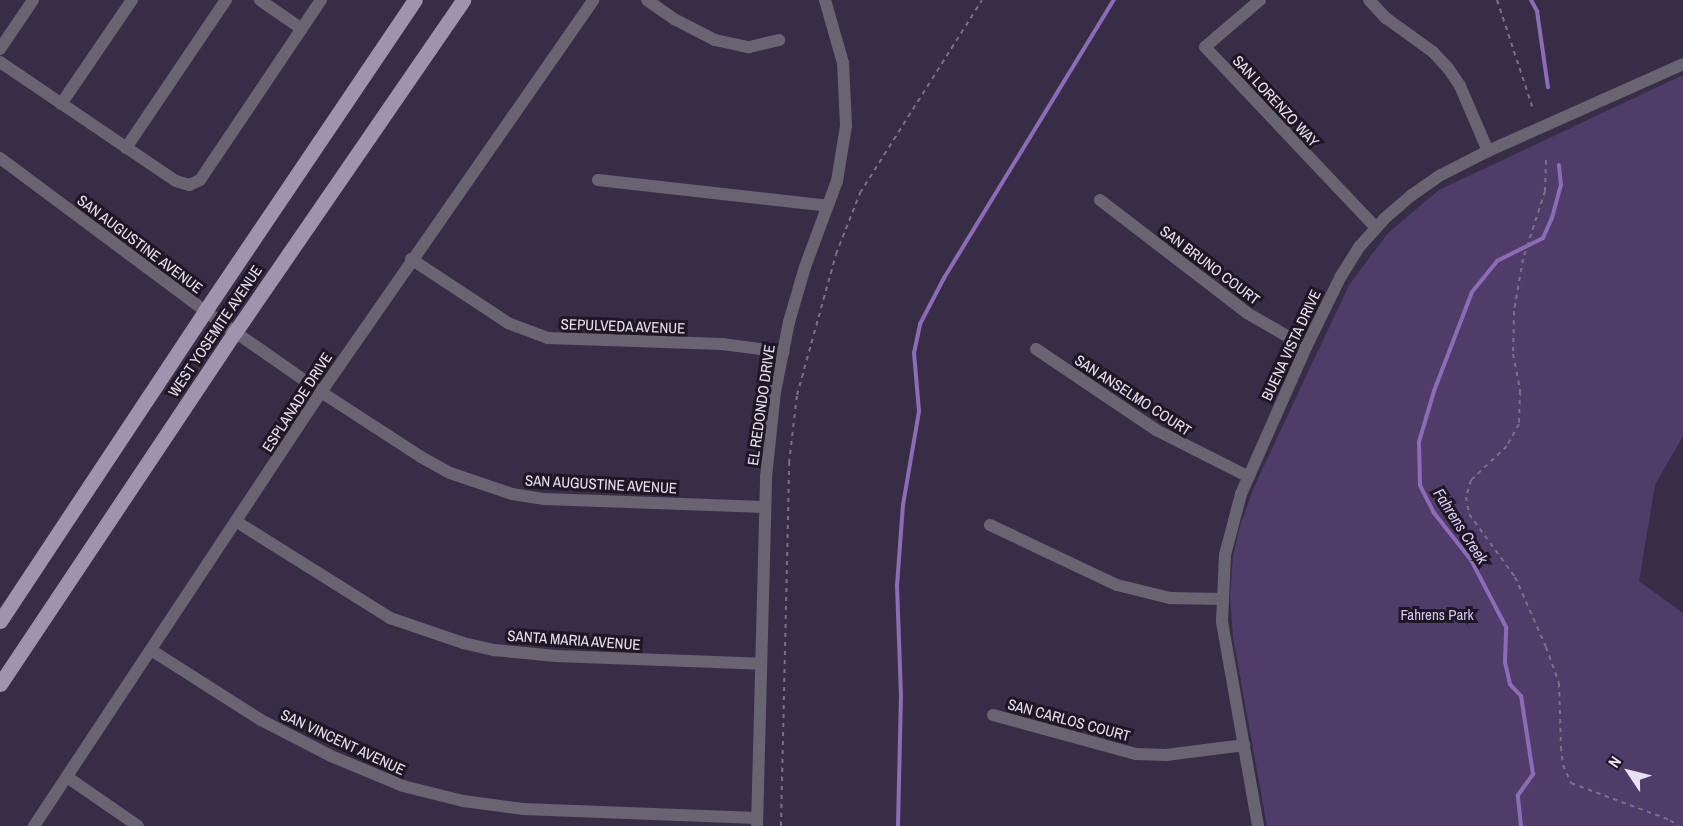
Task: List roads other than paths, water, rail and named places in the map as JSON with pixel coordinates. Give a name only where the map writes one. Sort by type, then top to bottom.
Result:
[{"type":"main road","name":"WEST YOSEMITE AVENUE","points":[[0,621],[205,311],[415,0]]},
{"type":"main road","name":"WEST YOSEMITE AVENUE","points":[[0,684],[235,332],[463,0]]},
{"type":"street","points":[[0,49],[33,0]]},
{"type":"street","points":[[61,104],[132,0]]},
{"type":"street","points":[[126,148],[226,0]]},
{"type":"street","points":[[260,0],[303,29]]},
{"type":"street","points":[[0,62],[176,181],[189,185],[200,180],[321,0]]},
{"type":"street","name":"ESPLANADE DRIVE","points":[[34,826],[411,259],[593,0]]},
{"type":"street","points":[[647,0],[676,20],[715,40],[749,47],[779,40]]},
{"type":"street","name":"EL REDONDO DRIVE","points":[[758,822],[768,448],[783,351],[805,267],[828,206],[844,146],[847,100],[843,63],[825,0]]},
{"type":"street","name":"SAN LORENZO WAY","points":[[1260,0],[1205,47],[1376,228]]},
{"type":"street","points":[[1369,0],[1386,18],[1416,37],[1448,68],[1460,86],[1488,151]]},
{"type":"street","name":"BUENA VISTA DRIVE","points":[[1258,826],[1226,652],[1222,599],[1229,534],[1249,477],[1306,347],[1347,266],[1376,228],[1421,188],[1488,151],[1683,64]]},
{"type":"street","name":"SAN AUGUSTINE AVENUE","points":[[0,158],[205,311],[321,392],[440,468],[480,485],[512,494],[545,499],[765,507]]},
{"type":"street","points":[[598,180],[828,206]]},
{"type":"street","name":"SAN BRUNO COURT","points":[[1100,200],[1247,313],[1306,347]]},
{"type":"street","name":"SEPULVEDA AVENUE","points":[[411,259],[507,323],[534,334],[570,340],[722,344],[783,351]]},
{"type":"street","name":"SAN ANSELMO COURT","points":[[1036,349],[1156,430],[1249,477]]},
{"type":"street","name":"SANTA MARIA AVENUE","points":[[237,522],[390,618],[463,643],[551,656],[761,664]]},
{"type":"street","points":[[990,525],[1117,585],[1170,598],[1222,599]]},
{"type":"street","name":"SAN VINCENT AVENUE","points":[[151,650],[261,720],[331,756],[403,786],[463,801],[523,809],[758,822]]},
{"type":"street","name":"SAN CARLOS COURT","points":[[993,715],[1136,754],[1166,755],[1244,745]]},
{"type":"street","points":[[67,777],[138,826]]},
{"type":"waterway","points":[[898,826],[901,695],[897,586],[903,505],[919,411],[914,353],[920,324],[944,278],[1114,0]]},
{"type":"waterway","name":"Fahrens Creek","points":[[1531,0],[1537,11],[1548,87]]},
{"type":"waterway","name":"Fahrens Creek","points":[[1521,826],[1518,795],[1533,774],[1521,696],[1510,684],[1505,662],[1506,627],[1471,560],[1434,513],[1420,485],[1419,442],[1434,391],[1472,292],[1497,261],[1543,238],[1552,218],[1561,185],[1559,165]]},
{"type":"park label","name":"Fahrens Park","points":[[1437,615]]}]
